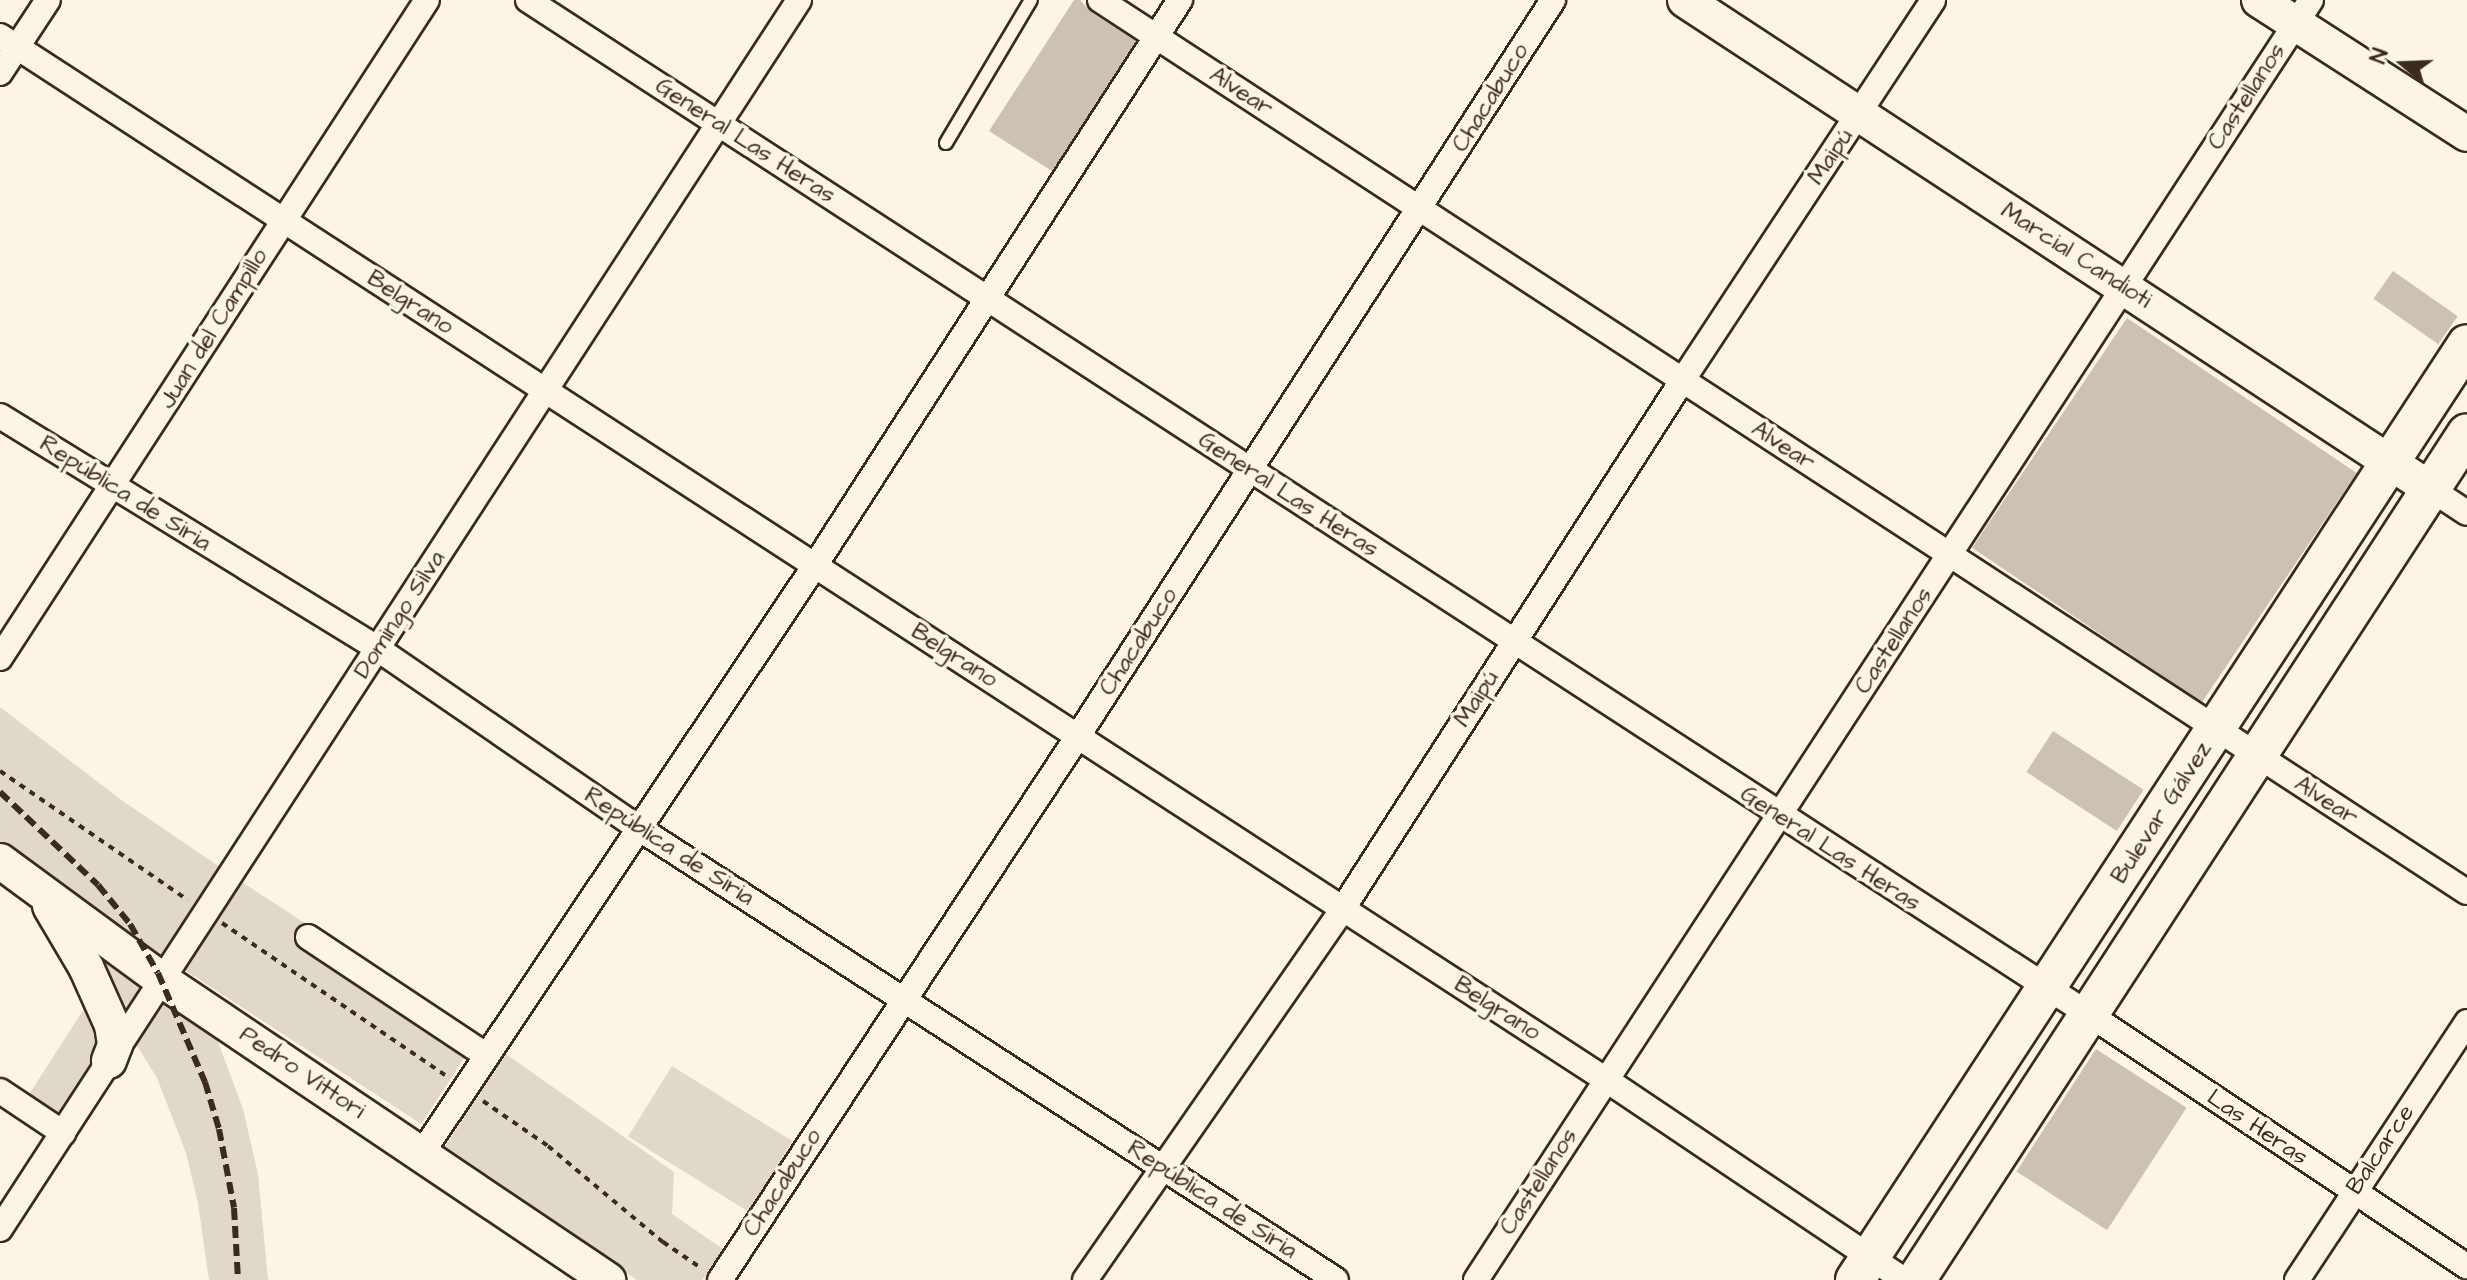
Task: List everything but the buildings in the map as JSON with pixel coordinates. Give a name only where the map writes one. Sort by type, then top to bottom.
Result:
[{"type":"main road","name":"Marcial Candioti","points":[[1685,0],[2429,488]]},
{"type":"main road","points":[[2259,0],[2303,12],[2467,134]]},
{"type":"main road","name":"Bulevar Gálvez","points":[[1862,1269],[2467,344]]},
{"type":"main road","name":"Bulevar Gálvez","points":[[1916,1280],[2467,433]]},
{"type":"main road","points":[[13,870],[61,922],[96,988],[115,1035],[109,1061]]},
{"type":"main road","name":"Pedro Vittori","points":[[13,870],[162,980],[608,1280]]},
{"type":"street","points":[[0,73],[8,41],[48,0]]},
{"type":"street","name":"Juan del Campillo","points":[[0,658],[114,488],[427,0]]},
{"type":"street","name":"General Las Heras","points":[[528,0],[2047,990]]},
{"type":"street","name":"Domingo Silva","points":[[0,1229],[799,0]]},
{"type":"street","name":"Alvear","points":[[1100,0],[2467,892]]},
{"type":"street","points":[[422,1153],[814,567],[1180,0]]},
{"type":"street","name":"Chacabuco","points":[[720,1280],[1078,736],[1553,0]]},
{"type":"street","name":"Maipú","points":[[1085,1280],[1342,910],[1682,381],[1933,0]]},
{"type":"street","name":"Castellanos","points":[[1476,1280],[2303,12]]},
{"type":"street","name":"Belgrano","points":[[8,41],[1605,1079],[1862,1269],[1904,1280]]},
{"type":"street","name":"República de Siria","points":[[0,416],[378,649],[640,829],[1336,1280]]},
{"type":"street","name":"Marcial Candioti","points":[[2429,488],[2467,513]]},
{"type":"street","points":[[308,937],[487,1056]]},
{"type":"street","name":"Las Heras","points":[[2047,990],[2090,1015],[2352,1193],[2467,1266]]},
{"type":"street","name":"Balcarce","points":[[2297,1280],[2467,1022]]},
{"type":"street","points":[[0,1091],[63,1133]]},
{"type":"lane","points":[[946,143],[1031,0]]},
{"type":"path","points":[[0,771],[548,1146],[663,1242],[720,1280]]},
{"type":"shaded area","points":[[0,707],[120,799],[224,870],[167,960],[0,847]]},
{"type":"shaded area","points":[[237,879],[479,1036],[421,1124],[180,967]]},
{"type":"shaded area","points":[[85,949],[157,976],[123,1029]]},
{"type":"shaded area","points":[[170,982],[205,1007],[243,1109],[258,1174],[268,1280],[209,1280],[198,1203],[186,1153],[157,1078],[133,1039]]},
{"type":"shaded area","points":[[91,998],[103,1052],[65,1110],[56,1113],[28,1096]]},
{"type":"shaded area","points":[[506,1054],[674,1172],[672,1214],[723,1249],[702,1280],[637,1280],[444,1148]]},
{"type":"shaded area","points":[[672,1066],[792,1141],[748,1212],[628,1136]]},
{"type":"railway","points":[[0,792],[98,885],[130,924],[158,973],[205,1082],[219,1129],[234,1208],[238,1280]]}]
